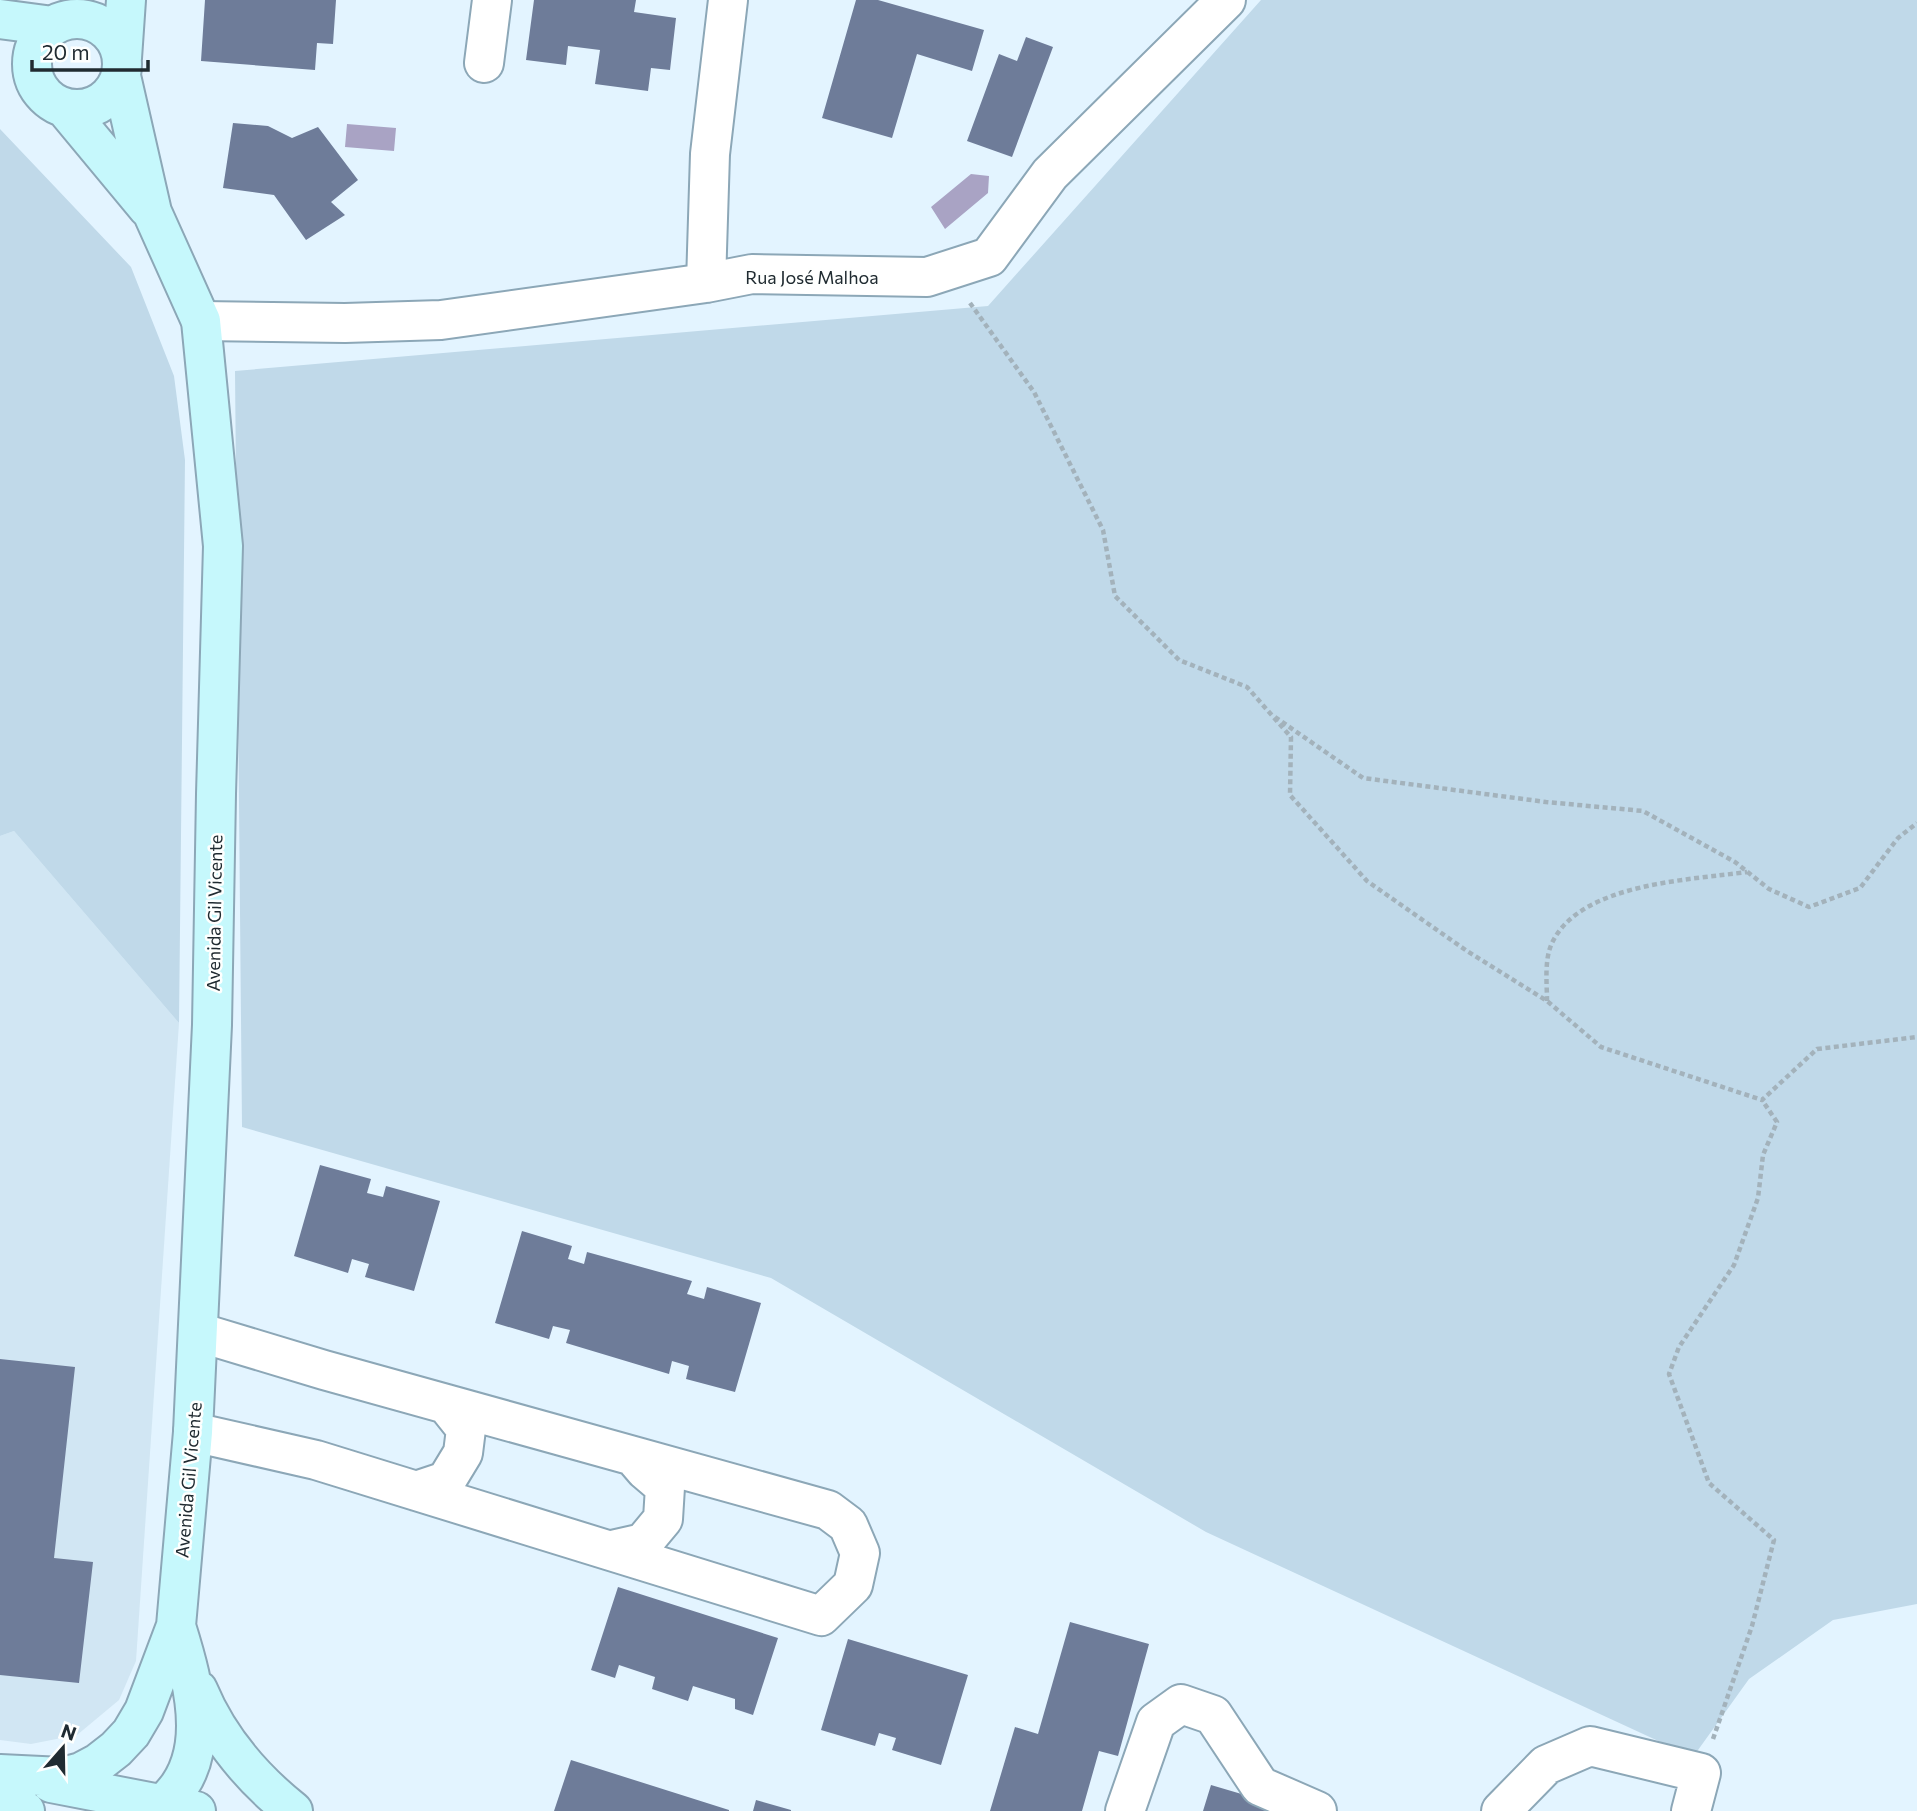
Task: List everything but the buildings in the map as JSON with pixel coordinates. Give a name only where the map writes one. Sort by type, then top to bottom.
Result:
[{"type":"street","points":[[0,70],[55,102],[79,109],[93,107],[106,100],[115,90],[122,67],[126,0]]},
{"type":"street","points":[[484,63],[492,0]]},
{"type":"street","points":[[706,283],[710,154],[729,0]]},
{"type":"street","name":"Rua José Malhoa","points":[[201,321],[345,323],[441,320],[706,283],[752,274],[927,277],[947,271],[989,257],[1050,174],[1226,0]]},
{"type":"street","points":[[67,15],[43,34],[36,46],[32,59],[37,85],[152,212]]},
{"type":"street","points":[[0,19],[67,15],[102,27],[118,43],[152,212]]},
{"type":"street","name":"Avenida Gil Vicente","points":[[152,212],[201,321],[223,546],[212,1025],[193,1432],[176,1626]]},
{"type":"street","points":[[193,1432],[316,1460],[821,1616],[852,1586],[860,1553],[848,1525],[828,1510],[198,1332]]},
{"type":"street","points":[[416,1491],[446,1481],[463,1453],[466,1429],[446,1404]]},
{"type":"street","points":[[612,1550],[643,1543],[663,1519],[665,1487],[633,1456]]},
{"type":"street","points":[[176,1626],[205,1706],[238,1757],[261,1783],[293,1811]]},
{"type":"street","points":[[10,1792],[80,1772],[98,1763],[116,1749],[144,1711],[176,1626]]},
{"type":"street","points":[[10,1792],[171,1809],[190,1768],[195,1743],[196,1717],[189,1666]]},
{"type":"street","points":[[1125,1811],[1156,1722],[1181,1704],[1213,1715],[1260,1786],[1317,1811]]},
{"type":"street","points":[[1502,1811],[1546,1765],[1590,1746],[1701,1773],[1690,1811]]},
{"type":"path","points":[[947,271],[1034,392],[1103,530],[1115,596],[1179,660],[1247,687],[1291,737],[1290,795],[1367,881],[1467,951],[1547,1001],[1601,1047],[1762,1100],[1777,1122],[1763,1155],[1758,1198],[1734,1265],[1679,1348],[1669,1374],[1709,1483],[1774,1540],[1752,1626],[1701,1773]]},
{"type":"path","points":[[1269,713],[1363,778],[1546,802],[1643,811],[1735,862],[1769,889],[1809,907],[1860,888],[1898,838],[1917,822]]},
{"type":"path","points":[[1547,1001],[1547,968],[1551,944],[1566,921],[1597,900],[1651,886],[1748,872]]},
{"type":"path","points":[[1762,1100],[1817,1049],[1917,1037]]},
{"type":"shaded area","points":[[1261,0],[1917,0],[1917,1604],[1833,1620],[1749,1679],[1693,1757],[1206,1532],[771,1278],[242,1127],[235,371],[988,306]]},
{"type":"shaded area","points":[[347,124],[396,128],[394,151],[345,147]]},
{"type":"shaded area","points":[[0,129],[131,267],[174,376],[185,460],[179,1023],[14,831],[0,836]]},
{"type":"shaded area","points":[[971,174],[989,176],[988,193],[945,229],[931,207]]},
{"type":"shaded area","points":[[14,831],[179,1023],[136,1661],[119,1700],[77,1735],[31,1744],[0,1740],[0,836]]}]
